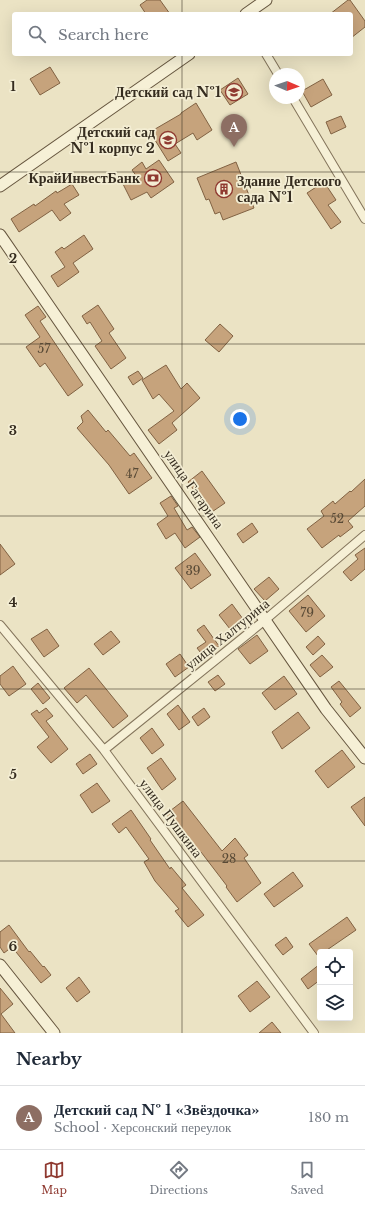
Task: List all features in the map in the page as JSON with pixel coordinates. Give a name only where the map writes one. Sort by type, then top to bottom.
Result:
[{"type":"street","points":[[249,12],[266,0]]},
{"type":"street","points":[[0,186],[186,56]]},
{"type":"street","points":[[267,56],[274,68]]},
{"type":"street","points":[[296,104],[365,220]]},
{"type":"street","name":"улица Гагарина","points":[[0,235],[326,709],[365,758]]},
{"type":"street","name":"улица Халтурина","points":[[104,750],[265,620],[365,536]]},
{"type":"street","name":"улица Пушкина","points":[[0,625],[104,750],[314,1033]]},
{"type":"street","points":[[0,965],[54,1033]]},
{"type":"building","points":[[147,0],[160,0],[169,12],[145,12],[140,5]]},
{"type":"building","points":[[350,0],[365,21],[365,27],[353,36],[353,12],[333,12]]},
{"type":"building","points":[[50,67],[60,83],[40,95],[30,79]]},
{"type":"building","name":"Детский сад №1","points":[[238,78],[248,94],[230,105],[220,90]]},
{"type":"building","points":[[323,79],[332,95],[311,107],[305,96],[305,89]]},
{"type":"building","points":[[196,103],[212,130],[197,140],[193,133],[175,144],[181,153],[168,161],[150,132],[181,114]]},
{"type":"building","points":[[341,116],[346,127],[331,134],[326,122]]},
{"type":"building","points":[[159,160],[174,182],[151,198],[147,192],[131,200],[123,184],[137,177],[132,170],[142,162],[146,169]]},
{"type":"building","name":"Здание Детского сада №1","points":[[236,162],[254,208],[223,220],[220,212],[215,214],[209,199],[206,200],[197,178]]},
{"type":"building","points":[[324,182],[336,200],[328,205],[341,222],[331,229],[307,193]]},
{"type":"building","points":[[72,184],[79,195],[64,204],[71,213],[60,221],[52,210],[19,232],[11,219],[34,204],[35,206],[56,191],[57,193]]},
{"type":"building","points":[[84,235],[93,249],[73,263],[79,272],[58,287],[51,276],[65,267],[55,252],[62,247],[64,249]]},
{"type":"building","points":[[98,305],[114,329],[109,333],[126,358],[111,369],[95,346],[102,341],[90,322],[87,324],[82,316]]},
{"type":"building","points":[[38,306],[46,317],[40,321],[83,385],[68,396],[45,363],[40,367],[26,347],[40,337],[25,315]]},
{"type":"building","points":[[220,324],[233,336],[219,352],[205,340]]},
{"type":"building","points":[[166,365],[181,389],[187,383],[200,398],[172,423],[177,430],[159,444],[148,430],[174,411],[159,394],[153,399],[142,380]]},
{"type":"building","points":[[138,371],[143,378],[133,385],[128,377]]},
{"type":"building","points":[[88,410],[106,432],[108,430],[130,456],[134,453],[152,478],[129,494],[109,465],[77,428],[83,422],[81,416]]},
{"type":"building","points":[[202,471],[225,503],[206,516],[199,505],[203,502],[188,482]]},
{"type":"building","points":[[365,479],[365,506],[348,521],[353,527],[340,537],[339,535],[322,548],[307,529],[324,516],[321,511],[333,501],[335,504]]},
{"type":"building","points":[[171,496],[178,506],[174,508],[187,530],[192,527],[200,537],[185,548],[175,533],[166,539],[157,524],[168,516],[160,503]]},
{"type":"building","points":[[252,523],[258,532],[243,543],[237,534]]},
{"type":"building","points":[[0,544],[15,564],[0,575]]},
{"type":"building","points":[[365,548],[365,569],[351,581],[343,572],[358,559],[355,555]]},
{"type":"building","points":[[195,553],[211,575],[191,589],[175,568]]},
{"type":"building","points":[[269,577],[279,589],[265,601],[254,589]]},
{"type":"building","points":[[308,595],[325,616],[306,632],[289,611]]},
{"type":"building","points":[[232,604],[243,619],[230,629],[219,615]]},
{"type":"building","points":[[204,625],[219,646],[204,657],[197,648],[206,642],[197,630]]},
{"type":"building","points":[[47,629],[59,646],[44,657],[31,639]]},
{"type":"building","points":[[111,631],[120,642],[103,655],[94,644]]},
{"type":"building","points":[[257,635],[268,651],[250,664],[238,649]]},
{"type":"building","points":[[318,636],[325,644],[313,655],[306,647]]},
{"type":"building","points":[[180,654],[189,667],[175,677],[166,664]]},
{"type":"building","points":[[322,655],[333,667],[320,677],[310,665]]},
{"type":"building","points":[[13,666],[26,684],[9,696],[0,684],[0,676]]},
{"type":"building","points":[[89,668],[128,716],[113,728],[86,695],[77,703],[64,688]]},
{"type":"building","points":[[218,675],[225,684],[215,691],[208,682]]},
{"type":"building","points":[[284,676],[297,694],[275,710],[262,693]]},
{"type":"building","points":[[339,681],[361,708],[350,717],[340,704],[342,702],[331,687]]},
{"type":"building","points":[[38,683],[50,698],[43,704],[31,689]]},
{"type":"building","points":[[178,705],[190,722],[179,730],[167,714]]},
{"type":"building","points":[[46,708],[53,716],[46,721],[68,749],[51,763],[37,747],[49,737],[31,714],[37,710],[39,713]]},
{"type":"building","points":[[204,708],[210,717],[198,726],[192,717]]},
{"type":"building","points":[[298,712],[310,728],[282,749],[272,732]]},
{"type":"building","points":[[152,728],[164,745],[152,754],[140,738]]},
{"type":"building","points":[[342,750],[355,767],[328,788],[315,771]]},
{"type":"building","points":[[90,754],[97,764],[83,774],[76,764]]},
{"type":"building","points":[[161,758],[176,779],[162,790],[147,768]]},
{"type":"building","points":[[97,783],[110,801],[92,813],[80,795]]},
{"type":"building","points":[[365,797],[365,826],[351,807]]},
{"type":"building","points":[[183,801],[222,851],[235,838],[248,855],[244,858],[261,883],[237,902],[226,887],[227,886],[201,852],[199,853],[179,826],[177,828],[166,814]]},
{"type":"building","points":[[131,810],[170,869],[171,867],[186,885],[182,888],[204,915],[188,927],[175,911],[179,909],[155,881],[144,862],[149,859],[126,827],[119,833],[112,824]]},
{"type":"building","points":[[293,872],[303,886],[274,907],[264,894]]},
{"type":"building","points":[[347,917],[356,930],[328,949],[317,949],[317,955],[309,944]]},
{"type":"building","points":[[9,925],[29,952],[30,951],[51,975],[41,983],[12,947],[4,953],[0,947],[0,932]]},
{"type":"building","points":[[286,937],[293,947],[283,955],[275,945]]},
{"type":"building","points":[[317,966],[317,982],[308,989],[301,979]]},
{"type":"building","points":[[79,977],[90,992],[77,1002],[66,988]]},
{"type":"building","points":[[257,981],[270,997],[250,1012],[238,996]]},
{"type":"building","points":[[0,988],[13,1004],[1,1014],[15,1033],[0,1033]]},
{"type":"building","points":[[272,1022],[281,1033],[259,1033]]},
{"type":"place","name":"Детский сад №1","points":[[234,92]]},
{"type":"place","name":"Детский сад №1 корпус 2","points":[[168,140]]},
{"type":"place","name":"Детский сад № 1 «Звёздочка»","points":[[234,147]]},
{"type":"place","name":"КрайИнвестБанк","points":[[153,178]]},
{"type":"place","name":"Здание Детского сада №1","points":[[224,189]]}]
